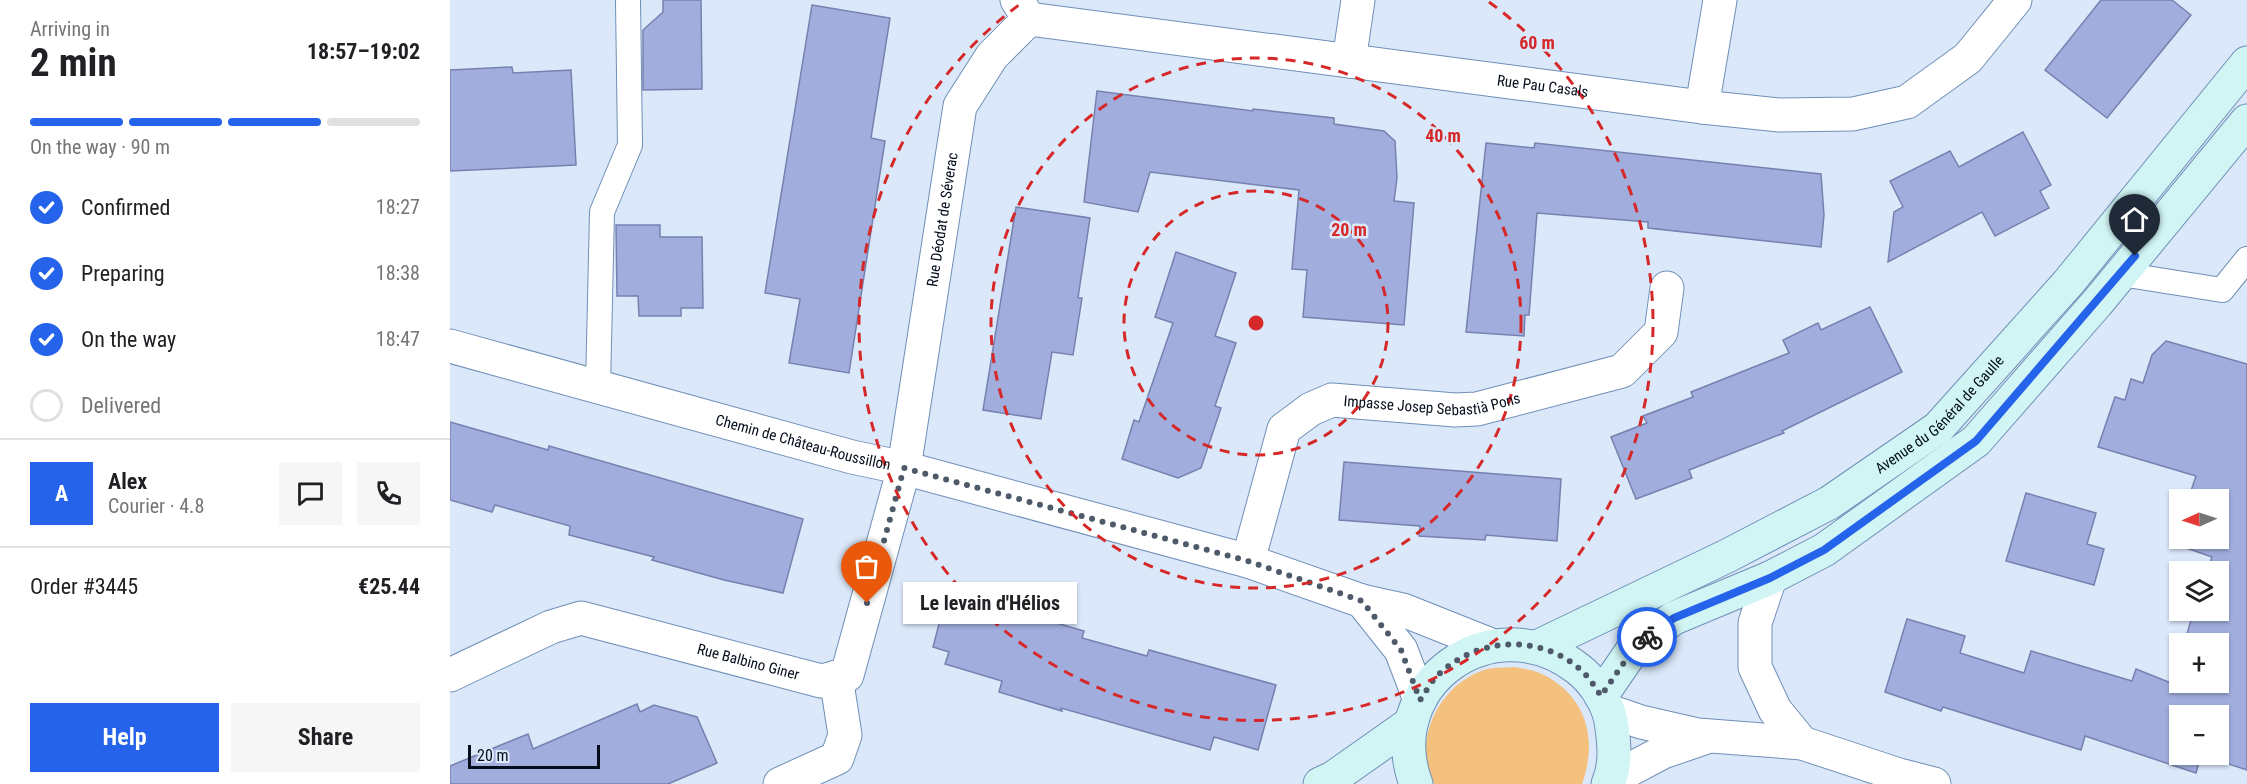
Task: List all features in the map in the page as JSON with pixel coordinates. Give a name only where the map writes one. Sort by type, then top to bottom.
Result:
[{"type":"main road","name":"Avenue du Général de Gaulle","points":[[1537,647],[1727,556],[1829,503],[1938,428],[2068,283],[2247,63]]},
{"type":"main road","points":[[1605,703],[1636,645],[1674,618],[1770,578],[1824,550],[1976,441],[2121,273],[2247,121]]},
{"type":"main road","points":[[1416,784],[1411,771],[1408,747],[1416,711],[1438,675],[1462,656],[1491,645],[1514,644],[1537,647],[1563,657],[1585,674],[1605,703],[1615,746],[1609,782]]},
{"type":"main road","points":[[1320,784],[1334,778],[1416,711]]},
{"type":"street","points":[[1349,61],[1358,0]]},
{"type":"street","points":[[1702,107],[1720,0]]},
{"type":"street","name":"Rue Pau Casals","points":[[1023,9],[1349,61],[1780,115],[1853,114],[1907,102],[1968,58],[2015,0]]},
{"type":"street","name":"Rue Déodat de Séverac","points":[[904,468],[960,106],[1023,9]]},
{"type":"street","name":"Impasse Josep Sebastià Pons","points":[[1248,561],[1284,429],[1311,409],[1332,400],[1455,410],[1478,409],[1622,371],[1661,332],[1667,288]]},
{"type":"street","name":"Chemin de Château-Roussillon","points":[[450,346],[852,457],[904,468],[1248,561],[1362,601],[1403,610],[1491,645]]},
{"type":"street","points":[[780,784],[837,758],[845,735],[836,678],[847,675],[904,468]]},
{"type":"street","points":[[1770,578],[1755,623],[1755,667],[1775,710],[1802,743]]},
{"type":"street","points":[[1362,601],[1401,650],[1416,711]]},
{"type":"street","name":"Rue Balbino Giner","points":[[450,675],[551,627],[581,618],[820,681],[836,678]]},
{"type":"street","points":[[1605,703],[1641,722],[1698,735],[1802,743],[1899,776],[1934,784]]},
{"type":"street","points":[[1609,782],[1663,753],[1709,736]]},
{"type":"lane","points":[[598,387],[602,213],[630,145],[628,1]]},
{"type":"lane","points":[[2121,273],[2222,291],[2247,259]]},
{"type":"shaded area","points":[[1515,667],[1539,673],[1557,683],[1579,707],[1585,721],[1589,751],[1582,784],[1434,784],[1428,767],[1426,749],[1428,732],[1434,715],[1444,699],[1456,686],[1471,676],[1487,669]]},
{"type":"building","points":[[663,0],[701,0],[702,89],[643,90],[643,30],[663,12]]},
{"type":"building","points":[[2101,0],[2172,0],[2191,15],[2107,118],[2045,70]]},
{"type":"building","points":[[812,5],[890,18],[871,138],[885,141],[849,373],[789,363],[800,299],[765,293]]},
{"type":"building","points":[[512,67],[513,73],[571,70],[576,165],[450,171],[450,70]]},
{"type":"building","points":[[1097,91],[1253,111],[1253,109],[1334,118],[1334,124],[1384,131],[1395,141],[1397,178],[1394,201],[1414,203],[1404,325],[1303,317],[1307,270],[1292,269],[1299,190],[1150,172],[1138,212],[1084,202]]},
{"type":"building","points":[[2023,132],[2051,185],[2040,191],[2049,208],[1995,236],[1982,212],[1888,262],[1894,212],[1903,207],[1890,181],[1950,151],[1959,167]]},
{"type":"building","points":[[1486,143],[1534,148],[1535,143],[1821,174],[1824,215],[1821,247],[1648,228],[1648,222],[1537,213],[1529,315],[1525,315],[1524,336],[1466,332]]},
{"type":"building","points":[[1016,207],[1090,218],[1078,298],[1082,298],[1073,355],[1052,352],[1041,419],[983,410]]},
{"type":"building","points":[[616,225],[660,225],[660,237],[702,237],[703,308],[681,308],[681,316],[639,316],[638,296],[617,296]]},
{"type":"building","points":[[1176,252],[1236,273],[1215,336],[1236,343],[1215,406],[1221,408],[1201,468],[1178,478],[1122,459],[1134,420],[1139,422],[1173,323],[1155,317]]},
{"type":"building","points":[[1870,307],[1902,372],[1782,431],[1784,433],[1689,470],[1692,478],[1636,499],[1611,437],[1647,423],[1643,416],[1693,397],[1691,392],[1789,353],[1783,340],[1818,323],[1821,330]]},
{"type":"building","points":[[2166,341],[2247,364],[2247,770],[2229,764],[2229,705],[2169,705],[2169,764],[2085,736],[2081,750],[1943,707],[1941,711],[1885,692],[1907,619],[1965,636],[1960,653],[2024,673],[2031,651],[2132,681],[2136,669],[2169,682],[2169,693],[2229,693],[2229,633],[2187,633],[2191,621],[2229,621],[2229,561],[2211,561],[2212,557],[2189,549],[2229,549],[2229,489],[2192,489],[2196,476],[2098,447],[2115,397],[2125,400],[2131,379],[2143,383],[2152,355]]},
{"type":"building","points":[[450,422],[548,450],[549,446],[803,519],[783,593],[724,580],[652,560],[654,557],[569,535],[570,526],[495,505],[492,512],[450,500]]},
{"type":"building","points":[[1344,462],[1561,479],[1557,541],[1486,535],[1485,540],[1419,536],[1420,526],[1339,520]]},
{"type":"building","points":[[2026,493],[2096,513],[2087,544],[2104,549],[2094,585],[2006,561]]},
{"type":"building","points":[[959,590],[1023,606],[1022,613],[1084,631],[1082,638],[1147,656],[1149,650],[1276,685],[1258,750],[1214,737],[1210,750],[1061,708],[1062,711],[999,692],[1002,681],[945,664],[949,652],[933,647],[946,597]]},
{"type":"building","points":[[637,704],[640,712],[654,705],[697,717],[717,763],[668,784],[450,784],[450,766],[528,734],[533,749]]},
{"type":"building","points":[[2172,765],[2198,765],[2196,773]]},
{"type":"way so far","points":[[867,603],[904,468],[1248,561],[1362,601],[1401,650],[1420,700],[1438,675],[1462,656],[1491,645],[1514,644],[1537,647],[1563,657],[1585,674],[1601,696],[1636,645],[1647,637]]},
{"type":"place","name":"Le levain d'Hélios","points":[[867,603]]},
{"type":"route","points":[[1647,637],[1674,618],[1770,578],[1824,550],[1976,441],[2097,303],[2135,256]]}]
